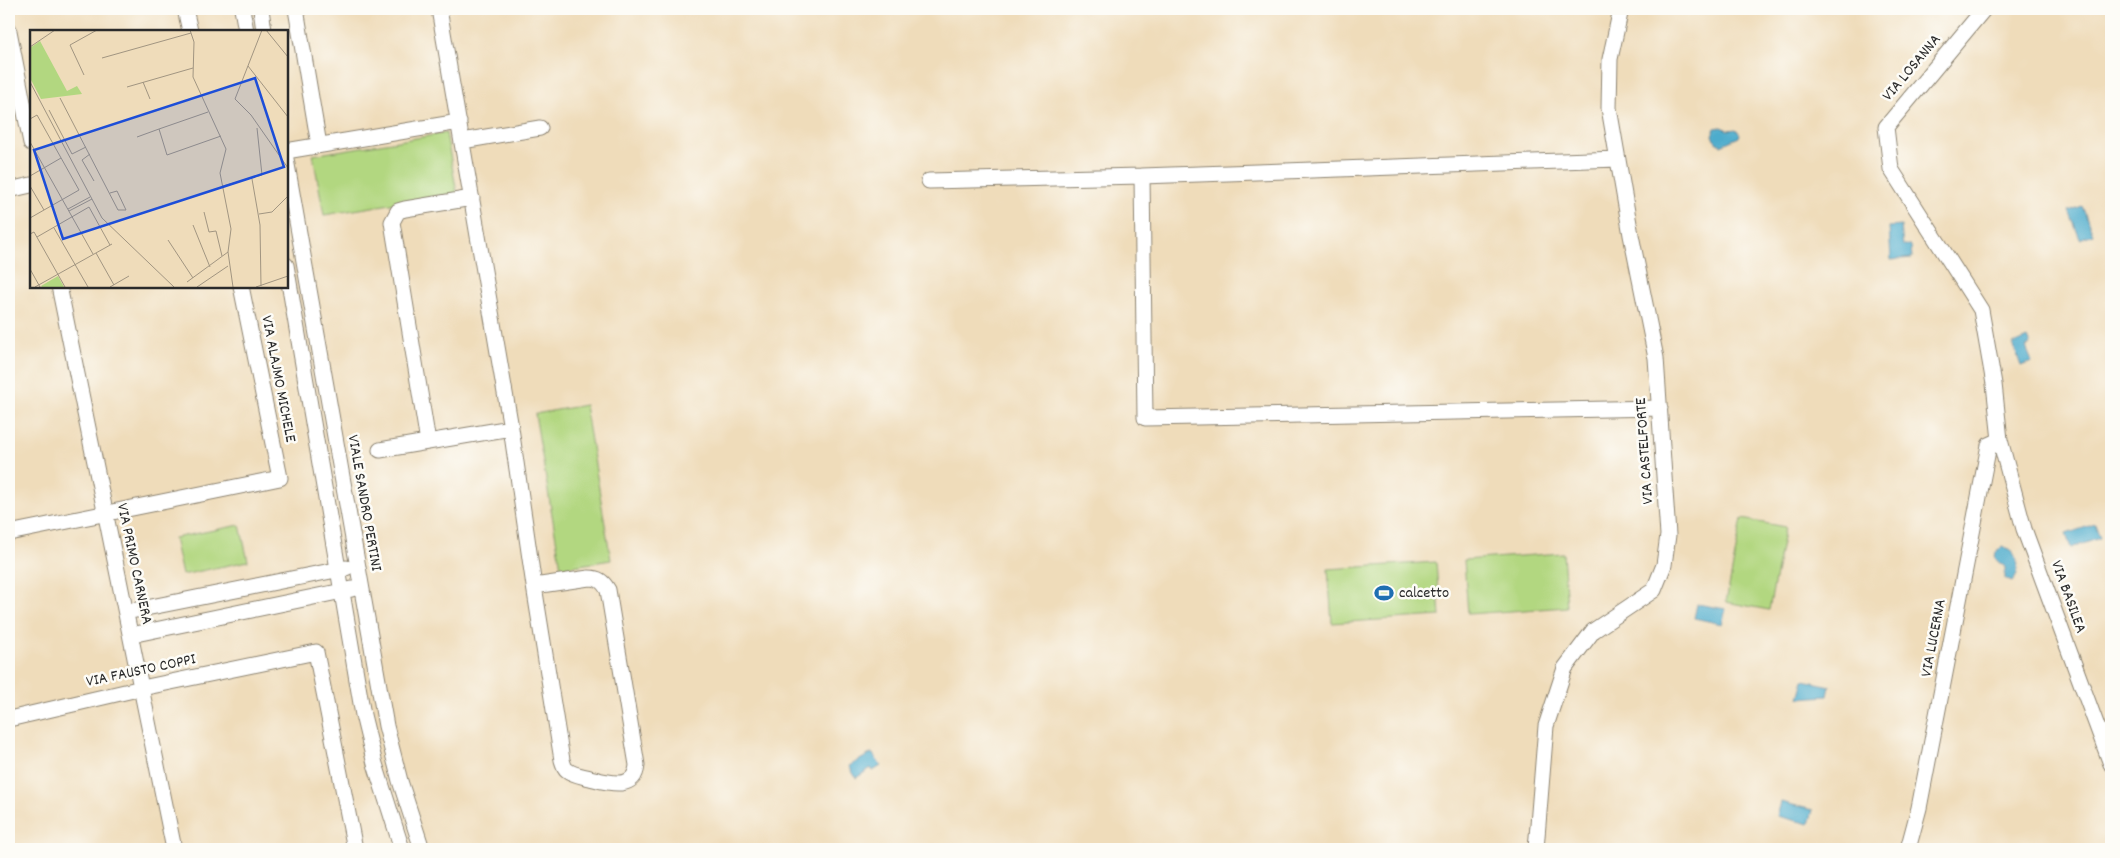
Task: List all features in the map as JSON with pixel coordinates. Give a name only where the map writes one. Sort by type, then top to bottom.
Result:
[{"type":"street","points":[[185,9],[190,30]]},
{"type":"street","points":[[242,9],[246,30]]},
{"type":"street","points":[[260,9],[264,30]]},
{"type":"street","points":[[296,9],[320,146]]},
{"type":"street","points":[[439,9],[511,428],[534,586],[564,766],[568,771],[575,774],[613,784],[625,783],[635,774],[637,765],[608,590],[604,583],[596,578],[534,586]]},
{"type":"street","name":"VIA CASTELFORTE","points":[[1536,849],[1546,726],[1565,668],[1593,631],[1654,590],[1664,565],[1668,536],[1656,358],[1630,235],[1609,108],[1610,59],[1621,9]]},
{"type":"street","name":"VIA LOSANNA","points":[[1886,127],[1984,9]]},
{"type":"street","points":[[9,31],[30,138]]},
{"type":"street","points":[[288,151],[459,122]]},
{"type":"street","name":"VIA BASILEA","points":[[1886,127],[1891,169],[1981,310],[1994,384],[2000,440],[2024,529],[2111,764]]},
{"type":"street","points":[[462,141],[540,128]]},
{"type":"street","points":[[928,181],[1142,176],[1618,159]]},
{"type":"street","name":"VIALE SANDRO PERTINI","points":[[288,170],[386,726],[400,781],[422,849]]},
{"type":"street","points":[[1142,176],[1145,418],[1660,408]]},
{"type":"street","points":[[9,190],[30,185]]},
{"type":"street","points":[[428,442],[392,222],[398,211],[405,208],[472,198]]},
{"type":"street","points":[[288,277],[365,723],[375,764],[402,849]]},
{"type":"street","name":"VIA PRIMO CARNERA","points":[[59,288],[174,849]]},
{"type":"street","name":"VIA ALAJMO MICHELE","points":[[106,513],[280,478],[241,288]]},
{"type":"street","points":[[380,450],[511,428]]},
{"type":"street","name":"VIA LUCERNA","points":[[1908,849],[1921,798],[1989,445],[2000,440]]},
{"type":"street","points":[[9,533],[106,513]]},
{"type":"street","points":[[126,612],[357,566]]},
{"type":"street","points":[[131,635],[361,587]]},
{"type":"street","name":"VIA FAUSTO COPPI","points":[[9,719],[142,688],[316,652],[355,849]]},
{"type":"green space","points":[[446,133],[457,193],[324,215],[313,155]]},
{"type":"green space","points":[[585,405],[611,560],[561,568],[535,414]]},
{"type":"green space","points":[[1742,519],[1785,527],[1769,610],[1726,602]]},
{"type":"green space","points":[[240,525],[248,561],[182,575],[174,538]]},
{"type":"green space","name":"calcetto","points":[[1563,553],[1567,607],[1468,614],[1464,560]]},
{"type":"green space","name":"calcetto","points":[[1436,562],[1440,616],[1332,623],[1328,569]]},
{"type":"water","points":[[1721,127],[1728,130],[1736,129],[1740,134],[1739,137],[1721,145],[1714,140],[1712,135],[1715,128]]},
{"type":"water","points":[[2082,206],[2093,234],[2080,239],[2069,211]]},
{"type":"water","points":[[1901,226],[1903,246],[1911,246],[1912,258],[1891,260],[1889,227]]},
{"type":"water","points":[[2027,338],[2030,345],[2026,347],[2032,362],[2021,366],[2013,344]]},
{"type":"water","points":[[2095,524],[2100,538],[2071,548],[2066,534]]},
{"type":"water","points":[[2002,547],[2012,551],[2017,563],[2015,579],[2012,582],[2005,579],[2005,567],[1995,557],[1996,552]]},
{"type":"water","points":[[1697,604],[1726,609],[1722,624],[1694,618]]},
{"type":"water","points":[[1804,680],[1830,686],[1828,696],[1799,698]]},
{"type":"water","points":[[872,753],[881,766],[873,771],[871,768],[856,778],[849,766]]},
{"type":"water","points":[[1781,802],[1813,810],[1809,824],[1777,816]]},
{"type":"place","name":"calcetto","points":[[1384,593]]}]
